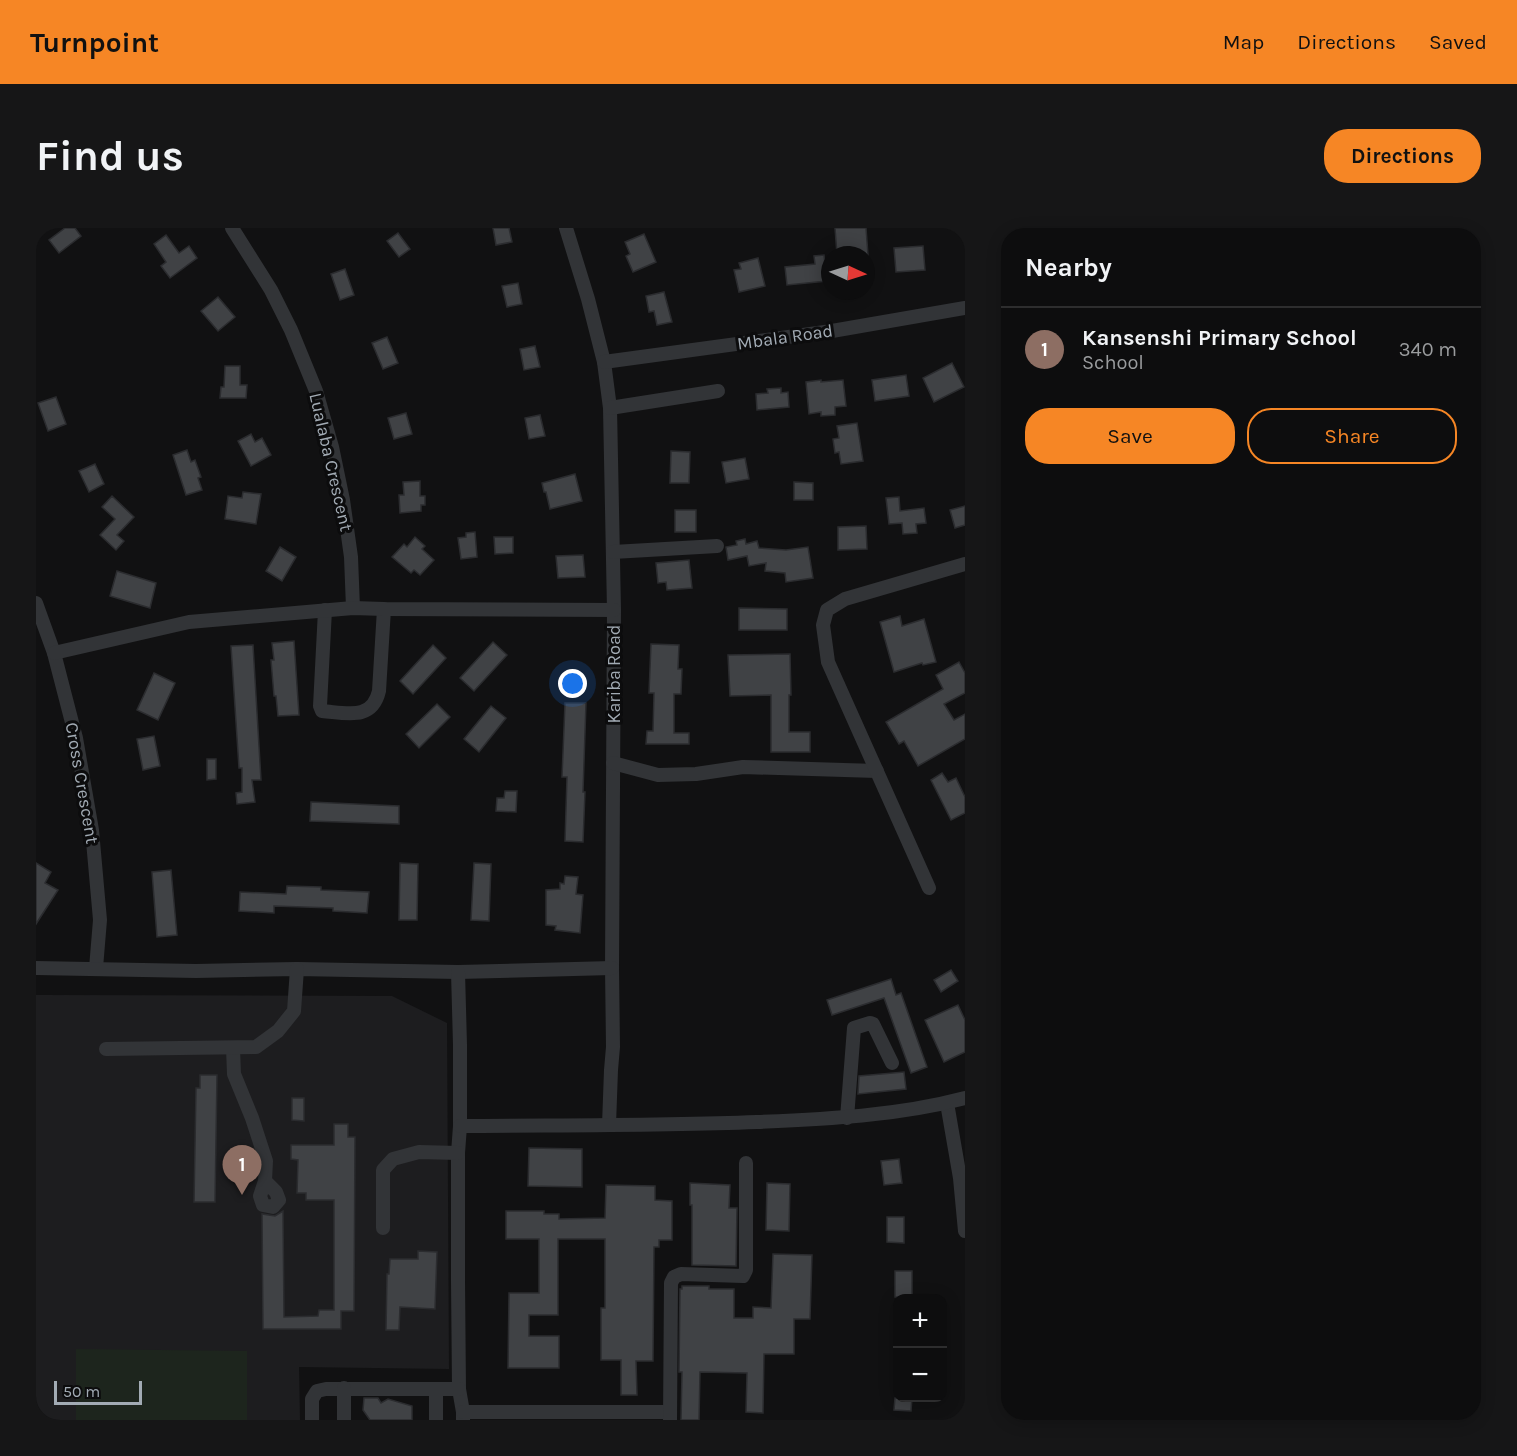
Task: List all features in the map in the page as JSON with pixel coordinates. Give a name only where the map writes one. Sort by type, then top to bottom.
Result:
[{"type":"street","name":"Lualaba Crescent","points":[[232,228],[281,310],[316,391],[332,447],[343,500],[351,557],[353,608]]},
{"type":"street","name":"Kariba Road","points":[[566,228],[604,362],[610,408],[614,610],[612,968],[614,1047],[609,1125]]},
{"type":"street","name":"Mbala Road","points":[[604,362],[832,331],[965,308]]},
{"type":"street","points":[[610,408],[718,391]]},
{"type":"street","points":[[613,552],[717,546]]},
{"type":"street","points":[[929,888],[828,662],[823,624],[827,610],[845,599],[965,564]]},
{"type":"street","name":"Cross Crescent","points":[[36,603],[54,653],[76,738],[92,830],[100,920],[96,968]]},
{"type":"street","points":[[54,653],[189,622],[325,610],[353,608],[614,610]]},
{"type":"street","points":[[325,610],[320,706],[322,711],[351,714],[362,713],[376,701],[379,691],[384,609]]},
{"type":"street","points":[[613,763],[658,775],[696,774],[743,767],[877,771]]},
{"type":"street","points":[[36,968],[458,972],[612,968]]},
{"type":"street","points":[[106,1049],[256,1047],[278,1031],[294,1011],[297,969]]},
{"type":"street","points":[[458,972],[460,1045],[459,1389],[463,1416],[670,1416],[671,1283],[681,1274],[743,1276],[746,1270],[746,1163]]},
{"type":"street","points":[[847,1118],[854,1028],[873,1024],[892,1064]]},
{"type":"street","points":[[233,1048],[234,1074],[266,1161],[264,1181]]},
{"type":"street","points":[[460,1125],[609,1125],[847,1118],[892,1113],[965,1098]]},
{"type":"street","points":[[947,1103],[960,1178],[965,1231]]},
{"type":"street","points":[[383,1228],[383,1170],[393,1159],[419,1152],[458,1153]]},
{"type":"street","points":[[344,1388],[344,1420]]},
{"type":"street","points":[[312,1420],[312,1399],[317,1391],[326,1389],[459,1389]]},
{"type":"street","points":[[436,1389],[436,1420]]},
{"type":"shaded area","points":[[36,995],[392,996],[447,1023],[449,1369],[299,1367],[300,1420],[36,1420]]},
{"type":"shaded area","points":[[76,1349],[247,1351],[247,1420],[76,1420]]},
{"type":"building","points":[[65,228],[75,228],[81,236],[59,253],[49,240]]},
{"type":"building","points":[[493,228],[509,228],[512,242],[496,245]]},
{"type":"building","points":[[835,228],[866,228],[867,246],[836,246]]},
{"type":"building","points":[[398,233],[410,249],[399,257],[387,241]]},
{"type":"building","points":[[644,234],[656,262],[633,272],[626,256],[630,254],[625,242]]},
{"type":"building","points":[[166,235],[179,253],[189,246],[197,258],[170,278],[161,266],[166,262],[154,244]]},
{"type":"building","points":[[923,246],[925,270],[896,272],[894,248]]},
{"type":"building","points":[[821,255],[821,282],[787,285],[785,267],[815,264],[814,256]]},
{"type":"building","points":[[758,258],[765,286],[739,292],[734,270],[741,269],[739,263]]},
{"type":"building","points":[[345,269],[354,295],[340,300],[331,274]]},
{"type":"building","points":[[518,283],[522,304],[507,307],[502,286]]},
{"type":"building","points":[[664,292],[672,322],[657,325],[654,311],[649,312],[646,296]]},
{"type":"building","points":[[218,297],[235,317],[218,331],[201,311]]},
{"type":"building","points":[[387,337],[398,363],[383,369],[372,343]]},
{"type":"building","points":[[535,346],[540,367],[524,370],[520,349]]},
{"type":"building","points":[[952,363],[964,387],[934,402],[923,378]]},
{"type":"building","points":[[225,366],[240,366],[240,385],[247,385],[246,398],[220,398],[221,387],[224,387]]},
{"type":"building","points":[[906,375],[909,396],[875,401],[872,380]]},
{"type":"building","points":[[821,380],[821,382],[843,380],[846,406],[835,407],[835,415],[821,416],[821,412],[809,414],[806,382]]},
{"type":"building","points":[[781,388],[781,393],[788,392],[789,407],[757,410],[756,394],[768,393],[767,389]]},
{"type":"building","points":[[56,397],[66,424],[48,431],[38,403]]},
{"type":"building","points":[[406,413],[412,434],[394,439],[388,418]]},
{"type":"building","points":[[540,415],[545,436],[529,439],[525,418]]},
{"type":"building","points":[[857,423],[863,461],[841,464],[839,452],[835,453],[833,439],[839,438],[837,426]]},
{"type":"building","points":[[251,434],[255,442],[262,438],[271,455],[251,466],[238,441]]},
{"type":"building","points":[[187,450],[191,462],[195,460],[201,477],[198,478],[202,490],[186,495],[173,455]]},
{"type":"building","points":[[671,451],[690,452],[689,483],[670,483]]},
{"type":"building","points":[[745,458],[749,479],[726,483],[722,462]]},
{"type":"building","points":[[95,464],[104,484],[89,492],[79,471]]},
{"type":"building","points":[[575,474],[582,501],[550,509],[542,483]]},
{"type":"building","points":[[420,481],[420,496],[425,496],[425,505],[421,505],[421,511],[400,513],[399,495],[404,495],[403,482]]},
{"type":"building","points":[[794,482],[813,483],[813,500],[794,500]]},
{"type":"building","points":[[243,492],[261,494],[256,524],[225,519],[228,496],[242,498]]},
{"type":"building","points":[[112,496],[134,517],[117,535],[124,541],[116,550],[100,535],[115,519],[102,507]]},
{"type":"building","points":[[899,497],[900,511],[924,508],[926,523],[916,524],[917,533],[903,534],[902,523],[889,524],[886,498]]},
{"type":"building","points":[[965,506],[965,525],[955,528],[950,510]]},
{"type":"building","points":[[675,510],[696,510],[696,532],[675,532]]},
{"type":"building","points":[[866,526],[867,549],[838,550],[838,527]]},
{"type":"building","points":[[475,532],[477,557],[461,559],[458,538],[466,537],[466,533]]},
{"type":"building","points":[[415,537],[425,546],[422,549],[434,560],[420,575],[414,570],[411,573],[392,557],[404,544],[407,547]]},
{"type":"building","points":[[494,537],[513,537],[513,553],[495,554]]},
{"type":"building","points":[[745,539],[746,544],[757,541],[759,548],[786,550],[808,547],[813,578],[786,582],[785,573],[765,571],[766,563],[749,566],[747,556],[728,560],[726,547],[737,545],[736,541]]},
{"type":"building","points":[[280,547],[296,557],[282,581],[266,571]]},
{"type":"building","points":[[583,555],[585,577],[558,578],[556,556]]},
{"type":"building","points":[[689,560],[692,588],[667,590],[666,582],[658,583],[656,563]]},
{"type":"building","points":[[117,571],[156,583],[150,608],[110,596]]},
{"type":"building","points":[[739,608],[787,609],[787,630],[739,630]]},
{"type":"building","points":[[900,616],[902,626],[924,619],[936,662],[923,665],[922,663],[894,672],[880,622]]},
{"type":"building","points":[[294,641],[299,715],[278,716],[271,660],[274,660],[272,643]]},
{"type":"building","points":[[493,642],[507,655],[474,691],[460,678]]},
{"type":"building","points":[[651,644],[679,645],[678,669],[682,669],[681,694],[674,694],[674,733],[689,733],[689,744],[646,744],[647,731],[653,731],[654,693],[649,693]]},
{"type":"building","points":[[253,645],[261,780],[252,780],[255,802],[237,804],[236,793],[242,792],[242,768],[239,768],[231,646]]},
{"type":"building","points":[[433,645],[446,658],[413,694],[400,681]]},
{"type":"building","points":[[790,654],[789,732],[810,732],[810,752],[771,752],[771,695],[730,696],[728,655]]},
{"type":"building","points":[[959,662],[965,673],[965,693],[944,704],[954,720],[965,714],[965,739],[918,766],[904,741],[899,744],[886,722],[943,689],[936,675]]},
{"type":"building","points":[[154,673],[175,683],[158,720],[137,710]]},
{"type":"building","points":[[565,703],[586,703],[583,842],[565,841],[567,777],[562,777]]},
{"type":"building","points":[[437,704],[450,717],[419,748],[406,734]]},
{"type":"building","points":[[491,706],[506,718],[479,752],[464,739]]},
{"type":"building","points":[[154,736],[160,766],[143,770],[137,739]]},
{"type":"building","points":[[207,759],[216,759],[216,779],[207,780]]},
{"type":"building","points":[[942,773],[948,782],[956,778],[965,797],[965,813],[951,820],[931,780]]},
{"type":"building","points":[[505,791],[517,791],[516,812],[496,811],[497,798],[504,798]]},
{"type":"building","points":[[311,802],[399,806],[399,824],[310,821]]},
{"type":"building","points":[[36,863],[51,872],[45,883],[58,890],[36,924]]},
{"type":"building","points":[[400,863],[418,864],[417,920],[399,920]]},
{"type":"building","points":[[474,863],[491,864],[489,921],[471,920]]},
{"type":"building","points":[[171,870],[177,935],[157,937],[152,872]]},
{"type":"building","points":[[565,876],[578,877],[576,894],[583,895],[580,933],[555,930],[556,926],[546,925],[546,890],[560,889],[560,883],[564,884]]},
{"type":"building","points":[[287,886],[369,892],[367,913],[333,911],[333,908],[274,906],[274,913],[239,911],[240,892],[286,894]]},
{"type":"building","points":[[951,970],[958,981],[941,992],[934,980]]},
{"type":"building","points":[[891,979],[896,995],[901,993],[927,1067],[911,1073],[884,998],[832,1015],[827,1000]]},
{"type":"building","points":[[958,1005],[965,1020],[965,1052],[944,1062],[925,1020]]},
{"type":"building","points":[[904,1072],[906,1089],[858,1094],[859,1076]]},
{"type":"building","points":[[200,1075],[217,1075],[215,1202],[194,1202],[196,1088],[200,1088]]},
{"type":"building","points":[[292,1098],[304,1098],[304,1121],[292,1120]]},
{"type":"building","points":[[334,1124],[348,1124],[348,1137],[355,1137],[354,1311],[341,1311],[341,1329],[263,1329],[262,1214],[275,1216],[283,1211],[284,1317],[318,1316],[319,1310],[334,1310],[334,1200],[306,1200],[306,1193],[297,1193],[298,1160],[291,1159],[291,1145],[334,1145]]},
{"type":"building","points":[[529,1148],[582,1149],[582,1187],[528,1186]]},
{"type":"building","points":[[899,1159],[902,1183],[884,1185],[881,1161]]},
{"type":"building","points":[[690,1183],[730,1185],[729,1208],[737,1208],[736,1266],[692,1265]]},
{"type":"building","points":[[767,1183],[790,1184],[789,1231],[766,1230]]},
{"type":"building","points":[[606,1185],[655,1186],[655,1200],[672,1201],[672,1240],[659,1240],[659,1247],[654,1247],[653,1361],[636,1361],[637,1395],[621,1395],[621,1360],[601,1360],[601,1308],[605,1308],[605,1239],[558,1239],[558,1315],[529,1315],[529,1336],[559,1336],[559,1368],[508,1368],[509,1293],[539,1293],[539,1239],[506,1239],[506,1211],[544,1211],[544,1214],[559,1214],[559,1219],[605,1218]]},
{"type":"building","points":[[887,1217],[904,1217],[904,1243],[887,1242]]},
{"type":"building","points":[[418,1251],[437,1252],[435,1309],[400,1307],[399,1330],[386,1330],[387,1274],[389,1274],[390,1259],[418,1259]]},
{"type":"building","points":[[773,1254],[812,1255],[810,1319],[794,1319],[794,1354],[764,1354],[763,1413],[746,1412],[747,1373],[700,1372],[699,1420],[681,1420],[680,1289],[682,1286],[709,1286],[709,1289],[734,1289],[734,1318],[753,1318],[753,1307],[771,1308]]},
{"type":"building","points":[[895,1271],[912,1271],[912,1294],[895,1294]]},
{"type":"building","points":[[364,1398],[378,1398],[381,1403],[388,1399],[412,1406],[412,1420],[370,1420],[363,1410]]},
{"type":"building","points":[[895,1402],[912,1402],[911,1411],[894,1410]]},
{"type":"place","name":"Kansenshi Primary School","points":[[242,1195]]}]
